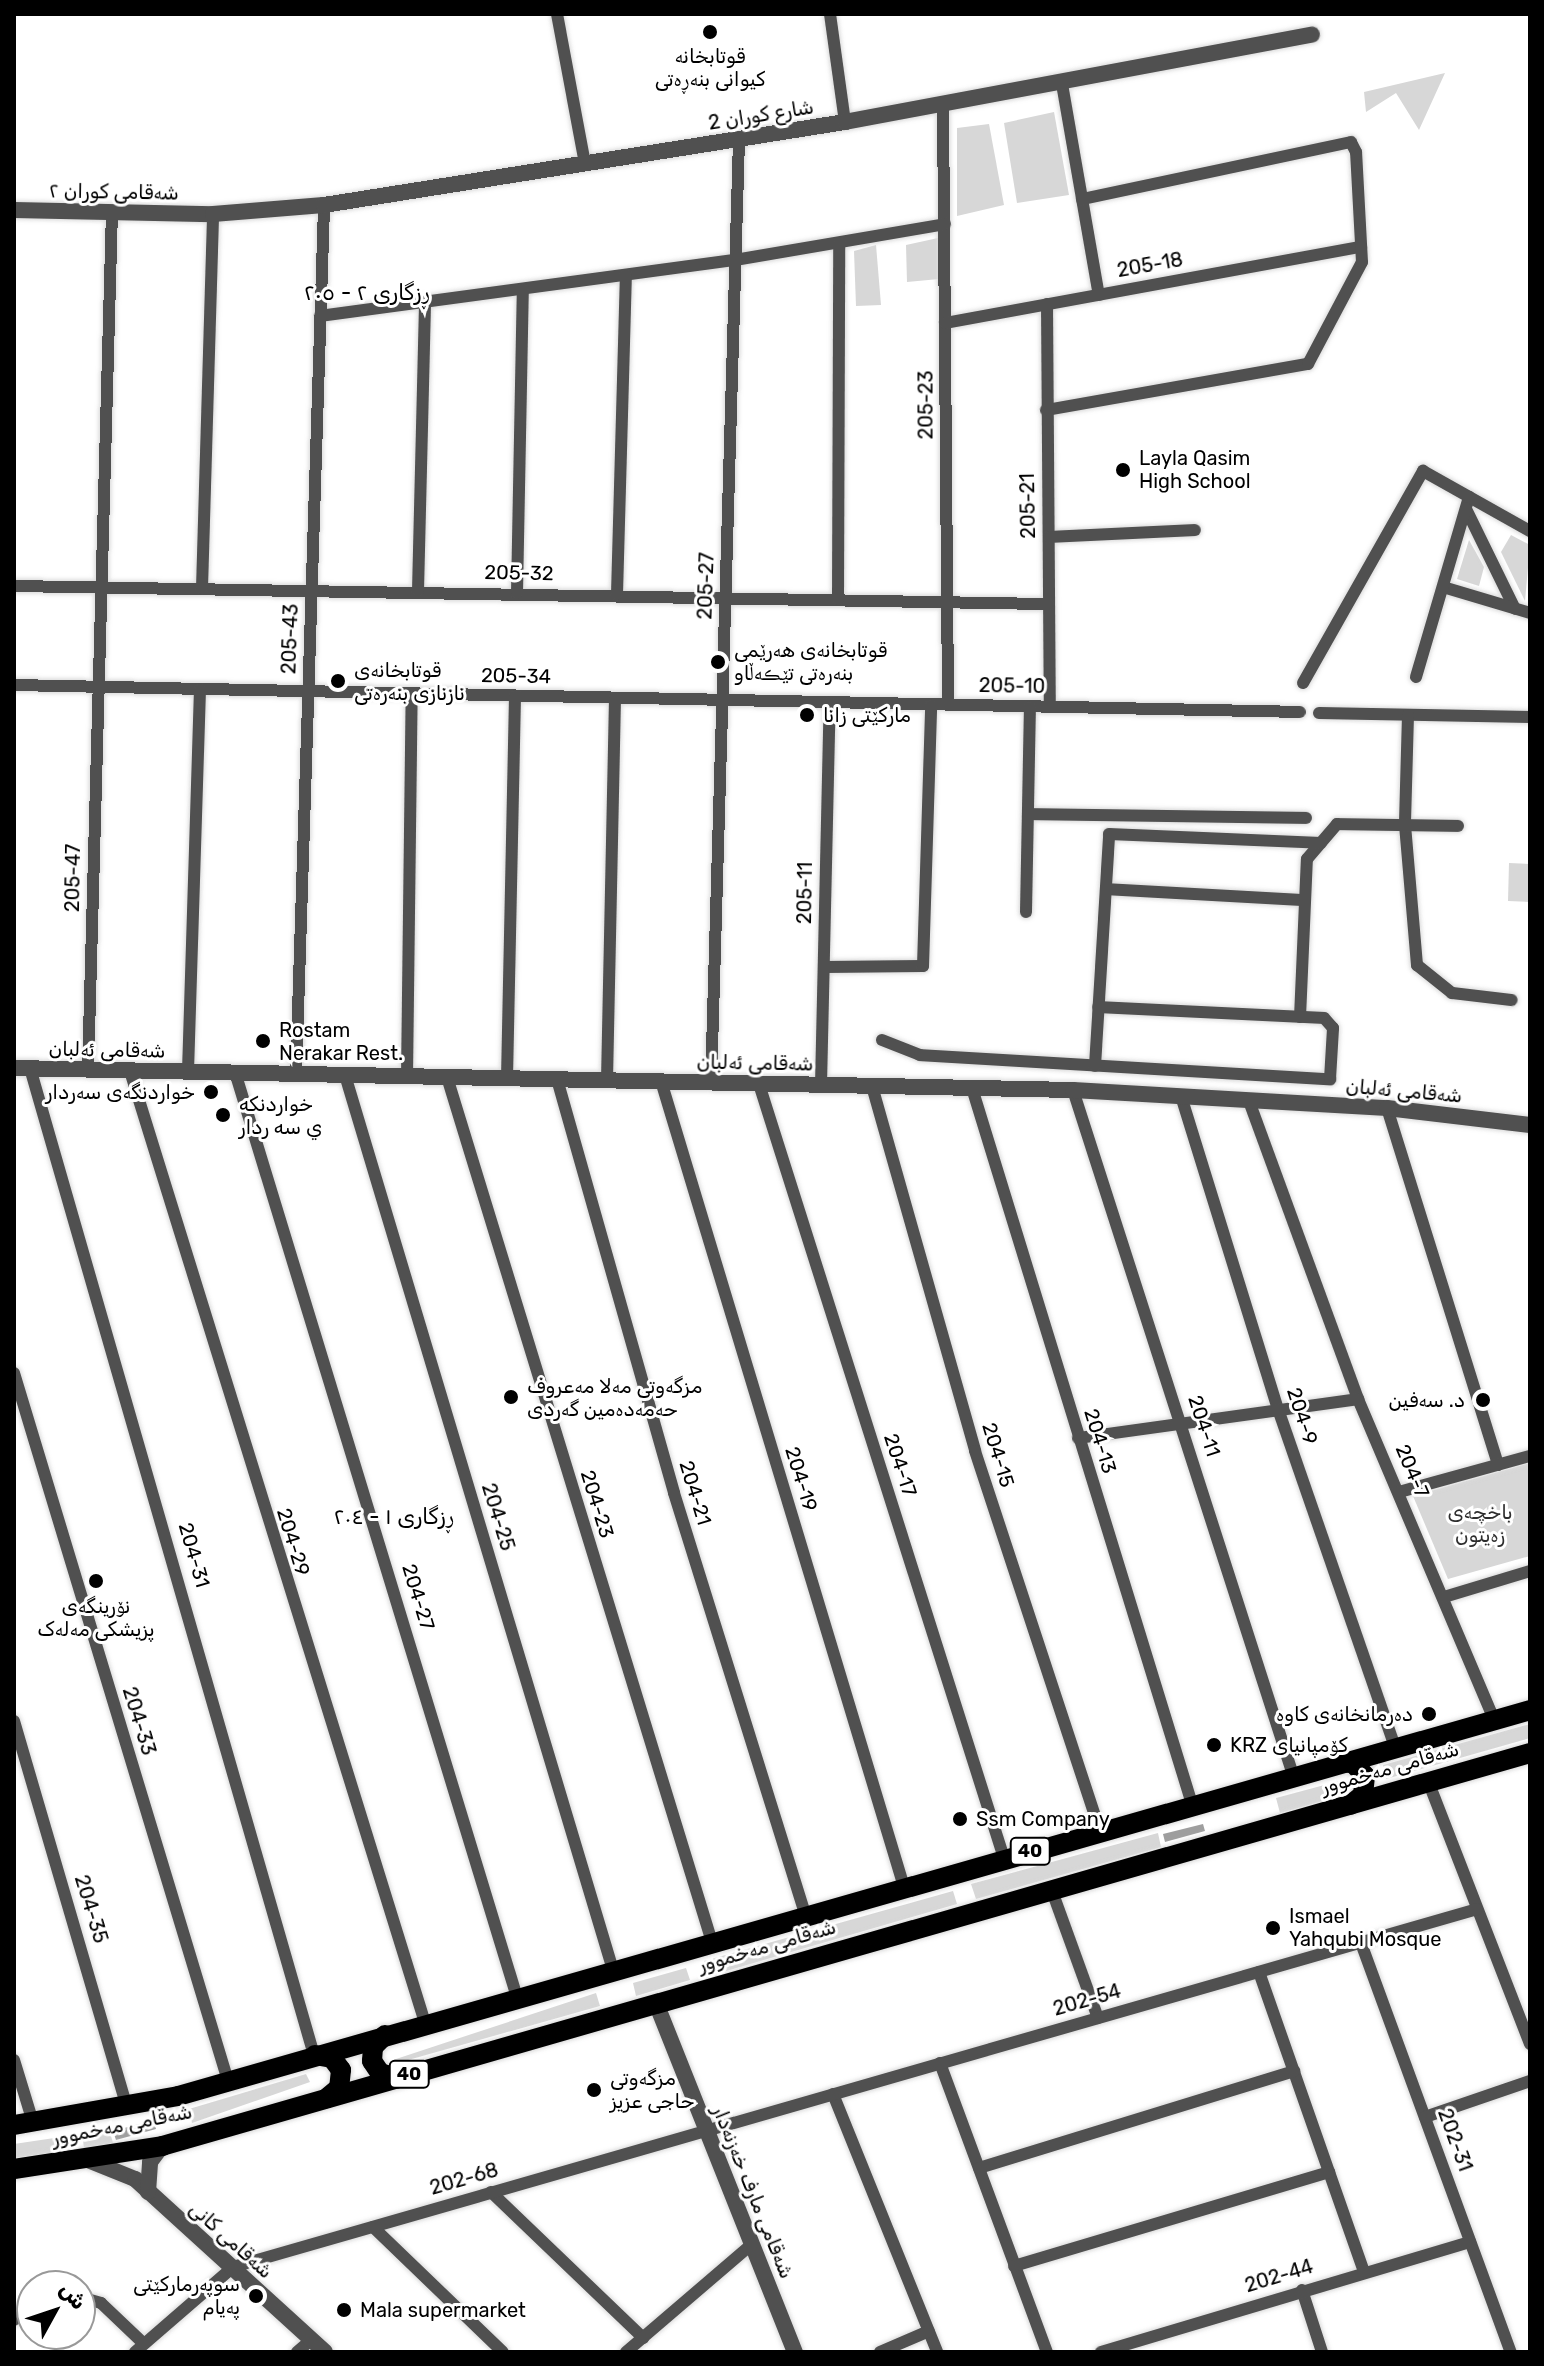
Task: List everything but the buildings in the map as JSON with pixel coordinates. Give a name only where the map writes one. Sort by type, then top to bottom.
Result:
[{"type":"highway","name":"شەقامی مەخموور","points":[[23,2124],[127,2108],[228,2081],[1394,1745],[1530,1710]]},
{"type":"highway","name":"شەقامی مەخموور","points":[[14,2169],[162,2146],[1530,1753]]},
{"type":"highway","points":[[1335,1763],[1353,1763],[1365,1776],[1363,1795],[1350,1805]]},
{"type":"highway","points":[[389,2033],[374,2044],[372,2061],[380,2073],[398,2078]]},
{"type":"highway","points":[[314,2055],[332,2058],[341,2070],[339,2088],[327,2098]]},
{"type":"street","points":[[557,14],[585,163]]},
{"type":"street","points":[[830,14],[845,122]]},
{"type":"street","name":"شارع كوران 2","points":[[213,214],[324,205],[845,122],[1312,35]]},
{"type":"street","points":[[1062,84],[1099,295]]},
{"type":"street","name":"205-23","points":[[943,105],[948,705]]},
{"type":"street","name":"205-27","points":[[711,1083],[739,139]]},
{"type":"street","points":[[1046,410],[1292,369],[1315,357],[1362,262],[1356,152],[1347,142],[1082,199]]},
{"type":"street","name":"205-43","points":[[296,1074],[324,205]]},
{"type":"street","name":"شەقامی کوران ٢","points":[[14,210],[213,214]]},
{"type":"street","name":"205-47","points":[[88,1070],[98,687],[104,587],[112,212]]},
{"type":"street","points":[[202,588],[213,214]]},
{"type":"street","points":[[320,316],[735,260],[945,224]]},
{"type":"street","points":[[838,599],[839,243]]},
{"type":"street","name":"205-18","points":[[945,323],[1361,247]]},
{"type":"street","points":[[617,594],[626,275]]},
{"type":"street","points":[[517,593],[523,289]]},
{"type":"street","points":[[418,591],[425,302]]},
{"type":"street","name":"205-21","points":[[1047,304],[1050,707]]},
{"type":"street","points":[[1303,683],[1423,471],[1468,503],[1530,531]]},
{"type":"street","points":[[1416,677],[1468,503]]},
{"type":"street","points":[[1468,503],[1515,609]]},
{"type":"street","points":[[1049,537],[1195,530]]},
{"type":"street","name":"205-32","points":[[14,586],[617,594],[1049,604]]},
{"type":"street","points":[[1443,587],[1530,613]]},
{"type":"street","name":"205-34","points":[[14,685],[722,700]]},
{"type":"street","points":[[188,1071],[200,689]]},
{"type":"street","points":[[407,1076],[412,694]]},
{"type":"street","points":[[507,1078],[515,696]]},
{"type":"street","points":[[607,1080],[615,698]]},
{"type":"street","name":"205-10","points":[[722,700],[1300,712]]},
{"type":"street","name":"205-11","points":[[821,1085],[830,702]]},
{"type":"street","points":[[824,967],[923,966],[931,705]]},
{"type":"street","points":[[1026,912],[1030,707]]},
{"type":"street","points":[[1319,713],[1530,717]]},
{"type":"street","points":[[1408,715],[1405,825],[1417,965],[1452,993],[1512,1000]]},
{"type":"street","points":[[1028,814],[1306,818]]},
{"type":"street","points":[[1300,1017],[1307,859],[1337,824],[1458,826]]},
{"type":"street","points":[[1095,1066],[1109,834],[1321,843]]},
{"type":"street","points":[[1106,889],[1305,900]]},
{"type":"street","points":[[882,1040],[920,1055],[1330,1079],[1333,1028],[1324,1018],[1098,1007]]},
{"type":"street","name":"شەقامی ئەلبان","points":[[22,1068],[1073,1090],[1387,1108],[1530,1125]]},
{"type":"street","name":"204-31","points":[[22,1068],[314,2055]]},
{"type":"street","name":"204-29","points":[[130,1071],[425,2023]]},
{"type":"street","name":"204-27","points":[[235,1072],[517,1997]]},
{"type":"street","name":"204-25","points":[[345,1075],[613,1970]]},
{"type":"street","name":"204-23","points":[[447,1077],[712,1942]]},
{"type":"street","name":"204-21","points":[[557,1079],[674,1493],[806,1916]]},
{"type":"street","name":"204-19","points":[[661,1081],[904,1887]]},
{"type":"street","name":"204-17","points":[[759,1084],[1004,1858]]},
{"type":"street","name":"204-15","points":[[872,1086],[975,1451],[1100,1831]]},
{"type":"street","name":"204-13","points":[[972,1088],[1192,1804]]},
{"type":"street","name":"204-11","points":[[1073,1090],[1293,1775]]},
{"type":"street","name":"204-9","points":[[1181,1096],[1279,1412],[1394,1745]]},
{"type":"street","name":"204-7","points":[[1249,1101],[1358,1399],[1494,1719]]},
{"type":"street","points":[[1387,1108],[1498,1465]]},
{"type":"street","name":"شەقامی ئەلبان","points":[[1495,1119],[1530,1117]]},
{"type":"street","name":"204-33","points":[[14,1373],[228,2081]]},
{"type":"street","points":[[1078,1438],[1358,1399]]},
{"type":"street","points":[[1399,1492],[1530,1456]]},
{"type":"street","points":[[1444,1597],[1530,1571]]},
{"type":"street","name":"204-35","points":[[14,1721],[127,2108]]},
{"type":"street","points":[[1428,1781],[1530,2044]]},
{"type":"street","points":[[1052,1891],[1098,2018]]},
{"type":"street","name":"202-54","points":[[707,2130],[1477,1909]]},
{"type":"street","name":"202-31","points":[[1361,1943],[1511,2352]]},
{"type":"street","points":[[1259,1972],[1364,2272]]},
{"type":"street","name":"شەقامی مارف خەزنەدار","points":[[656,2003],[794,2352]]},
{"type":"street","points":[[14,2060],[23,2124]]},
{"type":"street","points":[[940,2063],[1047,2352]]},
{"type":"street","points":[[979,2168],[1294,2071]]},
{"type":"street","points":[[1425,2117],[1530,2081]]},
{"type":"street","points":[[833,2094],[937,2352]]},
{"type":"street","name":"202-68","points":[[233,2267],[707,2130]]},
{"type":"street","points":[[148,2192],[150,2162],[162,2146]]},
{"type":"street","name":"شەقامی کانی","points":[[86,2159],[121,2169],[325,2352]]},
{"type":"street","points":[[1014,2266],[1329,2172]]},
{"type":"street","points":[[491,2192],[643,2338]]},
{"type":"street","points":[[373,2227],[503,2352]]},
{"type":"street","name":"202-44","points":[[1101,2352],[1470,2242]]},
{"type":"street","points":[[626,2352],[752,2244]]},
{"type":"street","points":[[96,2302],[101,2303],[139,2348],[233,2267]]},
{"type":"street","points":[[1302,2290],[1322,2352]]},
{"type":"street","points":[[880,2352],[929,2331]]},
{"type":"street","points":[[297,2352],[311,2340]]},
{"type":"green space","points":[[1445,73],[1419,130],[1396,93],[1366,112],[1364,92]]},
{"type":"green space","points":[[1054,112],[1069,195],[1017,203],[1004,123]]},
{"type":"green space","points":[[989,124],[1004,205],[957,216],[957,128]]},
{"type":"green space","points":[[938,238],[939,279],[907,282],[906,245]]},
{"type":"green space","points":[[876,245],[881,305],[856,306],[854,251]]},
{"type":"green space","points":[[1511,535],[1530,545],[1525,601],[1501,552]]},
{"type":"green space","points":[[1469,540],[1484,567],[1479,586],[1457,579]]},
{"type":"green space","points":[[1509,863],[1530,864],[1530,902],[1508,901]]},
{"type":"green space","name":"باخچەی زەیتون","points":[[1530,1463],[1530,1556],[1448,1579],[1413,1496]]},
{"type":"green space","points":[[1530,1724],[1530,1738],[1386,1779],[1383,1765]]},
{"type":"green space","points":[[1343,1780],[1347,1794],[1280,1813],[1276,1798]]},
{"type":"green space","points":[[1158,1833],[1161,1847],[976,1899],[971,1884]]},
{"type":"green space","points":[[953,1891],[957,1904],[709,1976],[704,1961]]},
{"type":"green space","points":[[686,1968],[690,1980],[636,1996],[633,1983]]},
{"type":"green space","points":[[596,1993],[600,2006],[394,2064],[393,2060]]},
{"type":"green space","points":[[306,2074],[310,2082],[192,2123],[189,2109]]},
{"type":"green space","points":[[109,2129],[113,2143],[84,2148],[82,2134]]},
{"type":"green space","points":[[61,2137],[63,2151],[14,2158],[14,2144]]},
{"type":"shaded area","points":[[1203,1824],[1205,1831],[1165,1842],[1163,1834]]},
{"type":"shaded area","points":[[154,2120],[156,2129],[116,2140],[113,2131]]},
{"type":"place","name":"قوتابخانە کیوانی بنەڕەتی","points":[[710,32]]},
{"type":"place","name":"Layla Qasim High School","points":[[1123,470]]},
{"type":"place","name":"قوتابخانەی هەرێمی بنەرەتی تێڪەڵاو","points":[[718,662]]},
{"type":"place","name":"قوتابخانەی نازنازی بنەرەتی","points":[[338,681]]},
{"type":"place","name":"مارکێتی زانا","points":[[807,715]]},
{"type":"place","name":"Rostam Nerakar Rest.","points":[[263,1041]]},
{"type":"place","name":"خواردنگەی سەردار","points":[[211,1092]]},
{"type":"place","name":"خواردنكه ي سه ردار","points":[[223,1115]]},
{"type":"place","name":"مزگەوتی مەلا مەعروف حەمەدەمین گەردی","points":[[511,1397]]},
{"type":"place","name":"د. سەفین","points":[[1483,1400]]},
{"type":"place","name":"نۆرینگەی پزیشکی مەلەک","points":[[96,1581]]},
{"type":"place","name":"دەرمانخانەی کاوە","points":[[1429,1714]]},
{"type":"place","name":"KRZ كۆمپانیای","points":[[1214,1745]]},
{"type":"place","name":"Ssm Company","points":[[960,1819]]},
{"type":"place","name":"Ismael Yahqubi Mosque","points":[[1273,1928]]},
{"type":"place","name":"مزگەوتی حاجی عزیز","points":[[594,2090]]},
{"type":"place","name":"سوپەرماركێتی پەیام","points":[[256,2296]]},
{"type":"place","name":"Mala supermarket","points":[[344,2310]]},
{"type":"district","name":"ڕزگاری ٢ - ٢٠٥","points":[[367,293]]},
{"type":"district","name":"ڕزگاری ١ - ٢٠٤","points":[[394,1517]]}]
